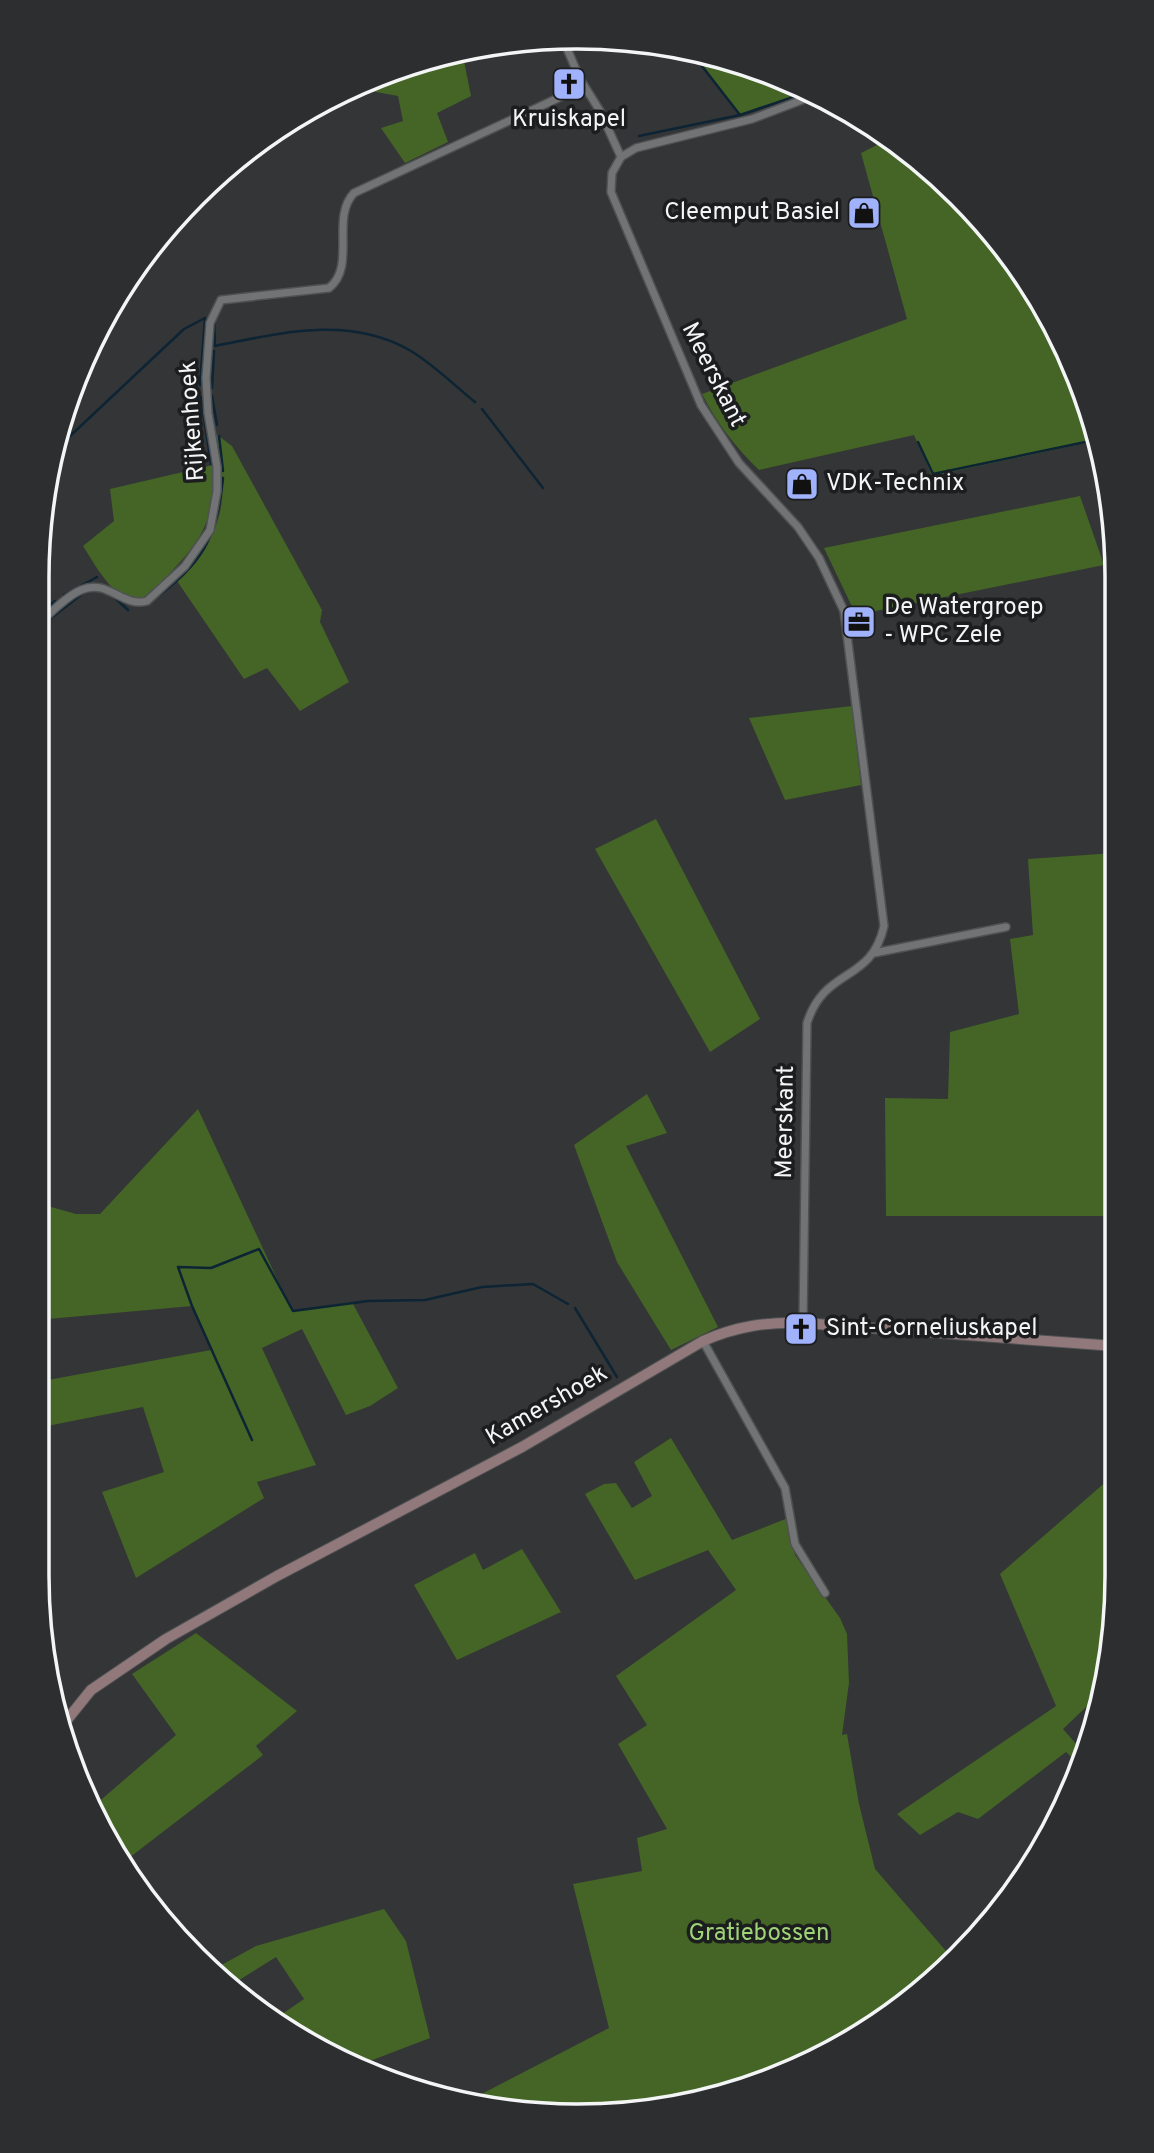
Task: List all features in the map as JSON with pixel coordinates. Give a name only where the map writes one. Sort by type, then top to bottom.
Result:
[{"type":"street","points":[[568,49],[621,157],[636,148],[773,113],[804,100]]},
{"type":"street","name":"Rijkenhoek","points":[[49,615],[84,588],[105,587],[127,601],[137,604],[147,601],[200,549],[210,530],[217,491],[206,378],[209,323],[221,300],[329,288],[337,282],[341,268],[344,210],[354,193],[584,86]]},
{"type":"street","name":"Meerskant","points":[[621,157],[612,173],[611,192],[701,405],[739,463],[797,527],[819,558],[844,611],[884,926],[874,953],[863,965],[830,984],[819,995],[807,1023],[803,1323]]},
{"type":"street","name":"Meerskant","points":[[874,953],[1006,927]]},
{"type":"street","name":"Kamershoek","points":[[68,1718],[91,1690],[166,1639],[277,1576],[522,1447],[703,1341],[741,1326],[770,1322],[803,1323],[1105,1345]]},
{"type":"street","points":[[703,1341],[785,1488],[795,1544],[825,1593]]},
{"type":"green space","points":[[464,61],[471,96],[437,113],[448,142],[405,163],[381,128],[403,121],[398,96],[370,91],[407,77]]},
{"type":"green space","points":[[702,64],[747,77],[796,96],[740,115]]},
{"type":"green space","points":[[879,144],[898,158],[950,204],[996,256],[1044,330],[1067,381],[1088,443],[932,476],[914,435],[759,470],[734,443],[702,394],[907,319],[861,153]]},
{"type":"green space","points":[[216,434],[232,446],[322,610],[320,622],[349,682],[300,711],[267,668],[244,679],[177,581],[205,547],[219,514],[222,478]]},
{"type":"green space","points":[[213,465],[210,512],[199,537],[182,560],[149,594],[140,599],[122,595],[106,581],[83,546],[114,521],[110,489]]},
{"type":"green space","points":[[1080,496],[1104,565],[856,615],[824,548]]},
{"type":"green space","points":[[852,706],[861,785],[785,800],[749,718]]},
{"type":"green space","points":[[656,819],[760,1019],[710,1052],[595,849]]},
{"type":"green space","points":[[1105,854],[1105,1216],[886,1216],[885,1098],[948,1099],[950,1032],[1019,1014],[1010,939],[1033,935],[1028,859]]},
{"type":"green space","points":[[647,1094],[667,1133],[626,1146],[718,1327],[671,1350],[617,1262],[574,1145]]},
{"type":"green space","points":[[198,1109],[292,1311],[352,1302],[398,1388],[370,1406],[346,1415],[302,1329],[262,1348],[316,1465],[257,1482],[264,1498],[136,1578],[102,1492],[164,1472],[143,1407],[49,1426],[49,1380],[211,1350],[192,1306],[49,1319],[49,1206],[76,1214],[100,1214]]},
{"type":"green space","name":"Gratiebossen","points":[[671,1438],[732,1540],[788,1518],[795,1555],[840,1618],[847,1634],[849,1683],[842,1735],[847,1734],[859,1804],[875,1869],[946,1951],[958,1940],[925,1973],[870,2015],[811,2050],[747,2076],[680,2094],[612,2103],[542,2103],[480,2095],[609,2028],[573,1884],[642,1871],[637,1838],[667,1829],[618,1744],[647,1725],[616,1676],[736,1590],[708,1550],[635,1580],[585,1494],[604,1484],[616,1483],[632,1508],[652,1496],[634,1462]]},
{"type":"green space","points":[[1105,1483],[1104,1611],[1100,1645],[1089,1704],[1063,1729],[1077,1745],[1072,1758],[1066,1752],[978,1819],[958,1812],[920,1835],[897,1814],[1056,1706],[1000,1574]]},
{"type":"green space","points":[[522,1549],[561,1612],[457,1660],[414,1585],[475,1553],[483,1570]]},
{"type":"green space","points":[[196,1633],[297,1711],[256,1746],[263,1755],[130,1857],[99,1801],[176,1735],[132,1674]]},
{"type":"green space","points":[[384,1909],[406,1941],[430,2038],[369,2061],[343,2050],[282,2014],[304,1999],[276,1957],[238,1981],[221,1965],[256,1946]]},
{"type":"waterway","points":[[700,64],[740,115]]},
{"type":"waterway","points":[[639,136],[740,115],[796,96]]},
{"type":"waterway","points":[[200,385],[205,318]]},
{"type":"waterway","points":[[67,438],[184,329],[205,318]]},
{"type":"waterway","points":[[214,320],[215,346],[314,330],[364,333],[387,340],[411,351],[475,402]]},
{"type":"waterway","points":[[212,388],[214,351]]},
{"type":"waterway","points":[[212,396],[217,425]]},
{"type":"waterway","points":[[201,397],[211,464]]},
{"type":"waterway","points":[[482,409],[543,488]]},
{"type":"waterway","points":[[219,436],[223,471]]},
{"type":"waterway","points":[[918,442],[933,474],[1087,442]]},
{"type":"waterway","points":[[153,600],[184,574],[204,548],[216,518],[223,478]]},
{"type":"waterway","points":[[64,595],[97,577]]},
{"type":"waterway","points":[[49,620],[82,594]]},
{"type":"waterway","points":[[114,597],[128,610]]},
{"type":"waterway","points":[[49,606],[55,601]]},
{"type":"waterway","points":[[252,1440],[192,1306],[178,1267],[211,1268],[259,1249],[293,1311],[368,1301],[425,1300],[482,1287],[533,1284],[568,1304]]},
{"type":"waterway","points":[[575,1308],[617,1377]]},
{"type":"place","name":"Kruiskapel","points":[[569,84]]},
{"type":"place","name":"Cleemput Basiel","points":[[864,213]]},
{"type":"place","name":"VDK-Technix","points":[[802,484]]},
{"type":"place","name":"De Watergroep - WPC Zele","points":[[859,622]]},
{"type":"place","name":"Sint-Corneliuskapel","points":[[801,1329]]}]
